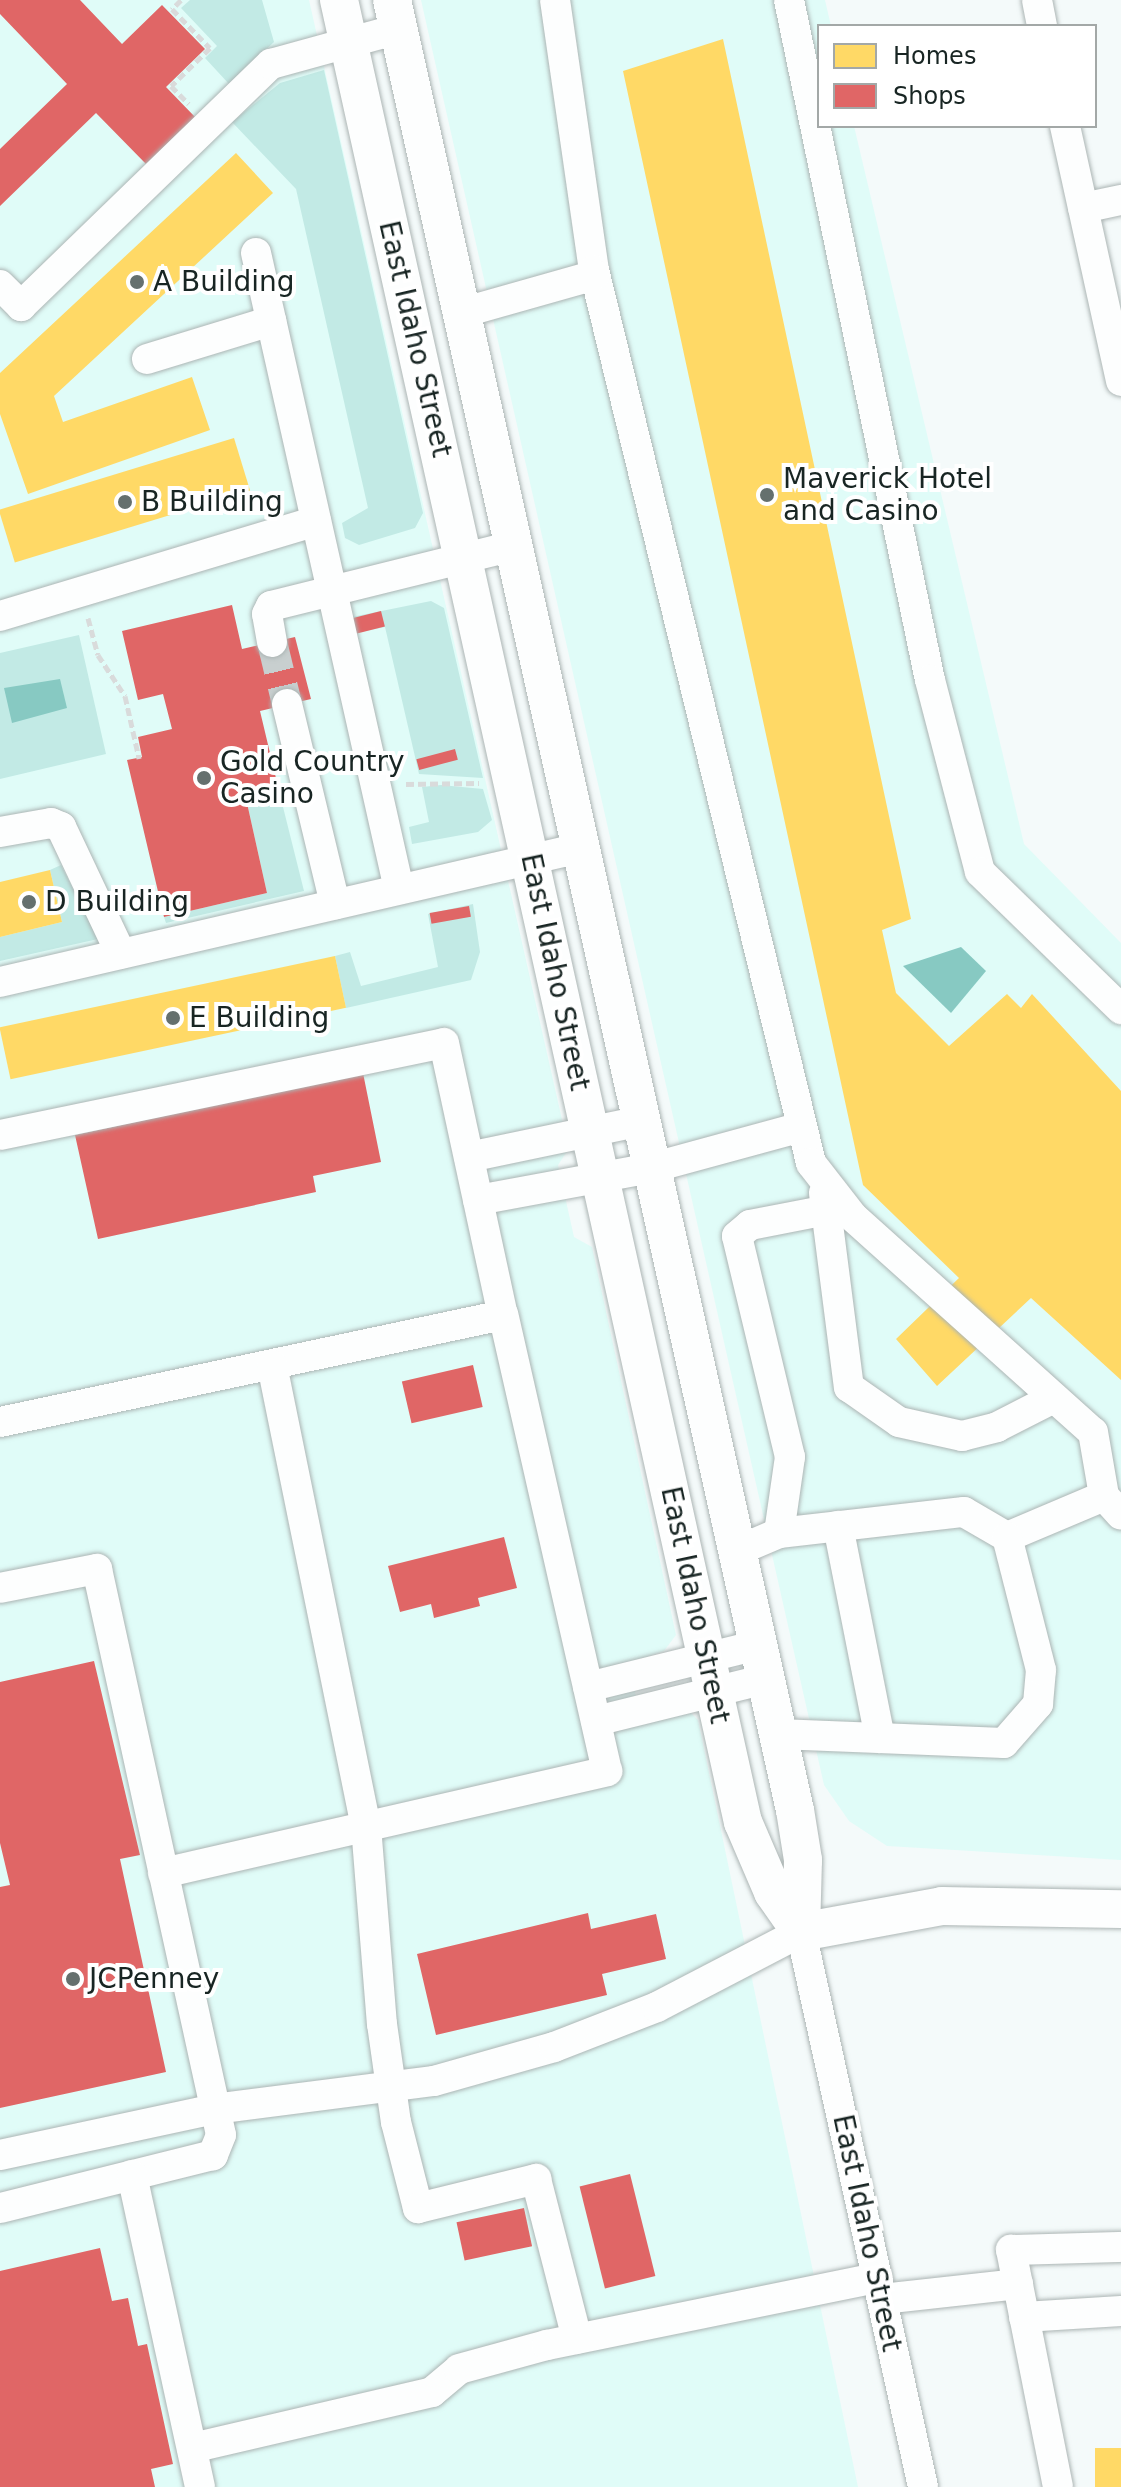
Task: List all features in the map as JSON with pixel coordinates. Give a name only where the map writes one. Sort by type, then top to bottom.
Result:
[{"type":"main road","name":"East Idaho Street","points":[[339,0],[743,1822],[773,1892],[801,1932]]},
{"type":"main road","name":"East Idaho Street","points":[[395,14],[778,1734],[801,1848],[801,1932]]},
{"type":"main road","points":[[801,1932],[942,1906],[1121,1909]]},
{"type":"street","points":[[555,0],[595,275],[802,1127],[811,1163],[825,1197],[849,1387],[899,1422],[962,1436],[997,1427],[1054,1398]]},
{"type":"street","points":[[789,0],[930,680],[980,872],[1121,1009]]},
{"type":"street","points":[[1037,0],[1042,24]]},
{"type":"street","points":[[0,285],[21,306],[276,61],[349,42],[395,14]]},
{"type":"street","points":[[1065,128],[1121,381]]},
{"type":"street","points":[[1083,208],[1121,200]]},
{"type":"street","points":[[256,253],[399,889]]},
{"type":"street","points":[[461,313],[595,275]]},
{"type":"street","points":[[147,359],[271,321]]},
{"type":"street","points":[[0,616],[316,521]]},
{"type":"street","points":[[272,642],[267,614],[271,606],[513,546]]},
{"type":"street","points":[[287,704],[335,904]]},
{"type":"street","points":[[0,832],[51,823],[61,827],[121,954]]},
{"type":"street","points":[[0,982],[580,848]]},
{"type":"street","points":[[0,1135],[444,1043],[596,1721],[607,1771],[163,1873]]},
{"type":"street","points":[[469,1157],[641,1121]]},
{"type":"street","points":[[478,1200],[651,1168],[802,1127]]},
{"type":"street","points":[[825,1197],[1093,1432],[1113,1505],[1007,1537]]},
{"type":"street","points":[[779,1533],[790,1457],[737,1236],[750,1225],[825,1197]]},
{"type":"street","points":[[0,1422],[503,1315]]},
{"type":"street","points":[[272,1365],[366,1826],[391,2088],[418,2208],[536,2179],[577,2339]]},
{"type":"street","points":[[737,1551],[779,1533],[964,1512],[1007,1537],[1041,1670],[1038,1704],[1004,1743],[778,1734]]},
{"type":"street","points":[[838,1526],[880,1738]]},
{"type":"street","points":[[0,1588],[97,1569],[221,2135],[213,2155],[0,2208]]},
{"type":"street","points":[[596,1721],[710,1675],[762,1662]]},
{"type":"street","points":[[588,1687],[710,1675]]},
{"type":"street","points":[[0,2155],[214,2109],[391,2088],[554,2047],[693,1990],[801,1932]]},
{"type":"street","name":"East Idaho Street","points":[[801,1932],[923,2487]]},
{"type":"street","points":[[132,2175],[200,2487]]},
{"type":"street","points":[[1058,2487],[1011,2250],[1121,2247]]},
{"type":"street","points":[[192,2448],[432,2392],[459,2369],[577,2339],[880,2289],[1018,2284]]},
{"type":"street","points":[[1024,2317],[1121,2311]]},
{"type":"path","points":[[181,0],[172,9],[210,48],[171,86],[209,124]]},
{"type":"path","points":[[80,592],[98,655],[125,696],[139,758]]},
{"type":"path","points":[[376,789],[429,780],[488,784]]},
{"type":"shaded area","points":[[0,0],[309,0],[563,1124],[568,1150],[558,1165],[574,1237],[592,1247],[676,1635],[664,1651],[628,1663],[642,1722],[688,1710],[698,1720],[858,2487],[0,2487]]},
{"type":"shaded area","points":[[190,0],[262,0],[274,42],[229,84],[205,58],[217,46],[181,8]]},
{"type":"shaded area","points":[[421,0],[825,0],[831,24],[817,24],[817,128],[854,128],[1024,844],[1121,943],[1121,1860],[887,1846],[849,1821],[824,1785]]},
{"type":"shaded area","points":[[324,70],[423,513],[415,528],[359,545],[345,538],[342,523],[368,508],[296,189],[232,122],[280,83]]},
{"type":"shaded area","points":[[431,601],[444,608],[483,778],[419,774],[385,627],[345,635],[342,619]]},
{"type":"shaded area","points":[[79,635],[106,754],[0,779],[0,653]]},
{"type":"shaded area","points":[[60,679],[67,708],[12,723],[4,688]]},
{"type":"shaded area","points":[[441,785],[483,789],[492,820],[478,832],[412,844],[409,827],[429,822],[422,787]]},
{"type":"shaded area","points":[[280,795],[304,891],[166,923],[164,917],[267,893],[247,803]]},
{"type":"shaded area","points":[[61,865],[98,939],[0,961],[0,937],[62,922],[50,870]]},
{"type":"shaded area","points":[[473,904],[480,952],[471,980],[346,1008],[335,956],[350,952],[361,986],[438,967],[428,914]]},
{"type":"shaded area","points":[[961,947],[986,971],[951,1013],[903,966]]},
{"type":"building: Homes","name":"Maverick Hotel and Casino","points":[[723,39],[911,919],[882,930],[896,993],[949,1046],[1007,994],[1021,1008],[1032,994],[1121,1091],[1121,1380],[1031,1298],[937,1386],[896,1339],[959,1278],[863,1185],[623,71]]},
{"type":"building: Homes","name":"A Building","points":[[236,153],[273,193],[54,396],[63,422],[192,377],[210,430],[28,494],[0,414],[0,373]]},
{"type":"building: Homes","name":"B Building","points":[[234,438],[250,491],[15,563],[0,510]]},
{"type":"building: Homes","name":"D Building","points":[[50,870],[62,922],[0,937],[0,882]]},
{"type":"building: Homes","name":"E Building","points":[[335,956],[346,1008],[11,1079],[0,1027]]},
{"type":"building: Homes","points":[[1095,2448],[1121,2448],[1121,2487],[1095,2487]]},
{"type":"building: Shops","points":[[0,0],[80,0],[122,44],[162,5],[205,49],[166,87],[195,117],[146,164],[96,113],[0,206],[0,149],[67,84],[0,14]]},
{"type":"building: Shops","name":"Gold Country Casino","points":[[232,605],[242,649],[295,637],[311,699],[260,711],[280,795],[247,803],[267,893],[164,917],[127,760],[142,757],[138,737],[172,729],[163,694],[138,700],[122,631]]},
{"type":"building: Shops","points":[[381,611],[385,627],[346,636],[342,621]]},
{"type":"building: Shops","points":[[455,749],[458,760],[419,770],[416,759]]},
{"type":"building: Shops","points":[[469,906],[471,917],[432,924],[430,913]]},
{"type":"building: Shops","points":[[363,1073],[381,1162],[313,1176],[316,1192],[98,1239],[75,1135]]},
{"type":"building: Shops","points":[[473,1365],[483,1407],[412,1423],[402,1381]]},
{"type":"building: Shops","points":[[504,1537],[517,1588],[478,1598],[480,1606],[434,1618],[431,1604],[400,1612],[388,1566]]},
{"type":"building: Shops","points":[[94,1661],[140,1855],[120,1859],[166,2072],[0,2108],[0,1887],[10,1885],[0,1843],[0,1682]]},
{"type":"building: Shops","points":[[588,1913],[591,1929],[656,1914],[666,1959],[602,1974],[607,1995],[436,2035],[417,1954]]},
{"type":"building: Shops","points":[[630,2174],[655,2276],[605,2288],[580,2187]]},
{"type":"building: Shops","points":[[524,2208],[532,2246],[465,2260],[457,2222]]},
{"type":"building: Shops","points":[[100,2248],[112,2301],[128,2298],[138,2346],[147,2344],[173,2464],[151,2469],[155,2487],[0,2487],[0,2271]]},
{"type":"tunnel","points":[[272,642],[287,704]]},
{"type":"place","name":"A Building","points":[[137,282]]},
{"type":"place","name":"Maverick Hotel and Casino","points":[[767,495]]},
{"type":"place","name":"B Building","points":[[125,502]]},
{"type":"place","name":"Gold Country Casino","points":[[204,778]]},
{"type":"place","name":"D Building","points":[[29,902]]},
{"type":"place","name":"E Building","points":[[173,1018]]},
{"type":"place","name":"JCPenney","points":[[73,1979]]}]
